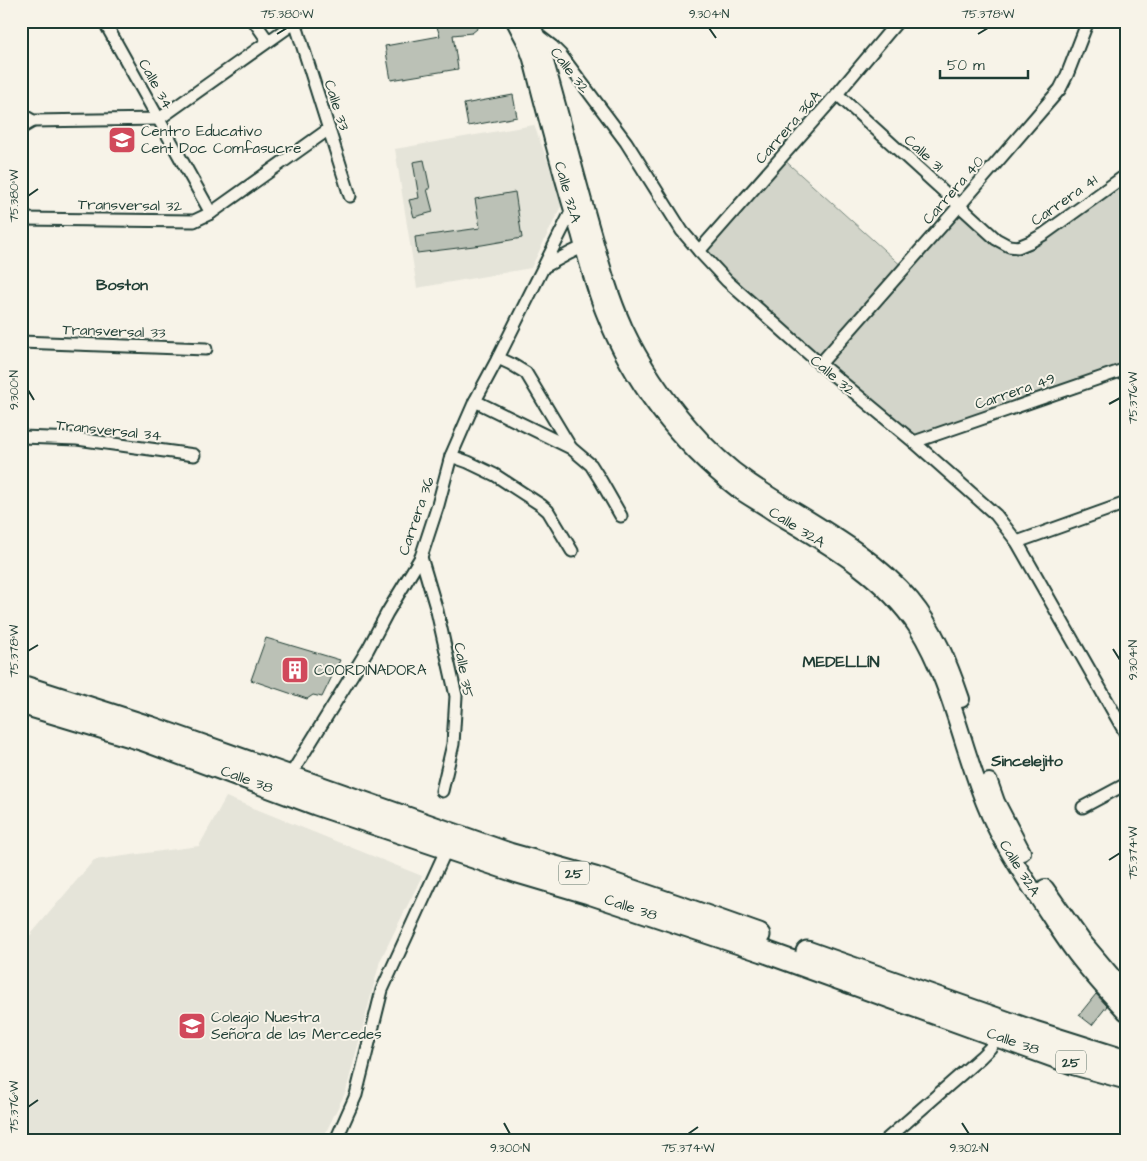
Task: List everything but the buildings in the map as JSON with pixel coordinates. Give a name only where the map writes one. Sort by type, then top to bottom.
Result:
[{"type":"highway","name":"Calle 38","points":[[21,686],[152,728],[447,848],[518,872],[589,892],[755,948],[1076,1064],[1126,1078]]},
{"type":"highway","name":"Calle 38","points":[[21,703],[286,784],[321,788],[509,854],[595,878],[1034,1032],[1126,1061]]},
{"type":"main road","name":"Calle 32A","points":[[515,21],[526,42],[596,292],[622,350],[645,390],[683,438],[720,474],[742,492],[869,574],[903,608],[932,655],[986,807],[999,834],[1021,872],[1073,950],[1126,1012]]},
{"type":"main road","points":[[520,21],[534,25],[534,47],[540,74],[540,92]]},
{"type":"main road","name":"Calle 32A","points":[[534,25],[580,193],[582,247],[608,287],[635,349],[656,384],[691,430],[727,465],[748,482],[854,549],[877,566],[912,601],[942,648],[996,802],[1009,828],[1030,866],[1083,942],[1126,992]]},
{"type":"street","name":"Calle 34","points":[[104,21],[211,214]]},
{"type":"street","points":[[254,21],[268,41]]},
{"type":"street","name":"Carrera 36A","points":[[699,251],[837,94],[898,21]]},
{"type":"street","name":"Carrera 40","points":[[820,364],[1060,89],[1088,21]]},
{"type":"street","points":[[21,128],[32,121],[158,119],[296,22]]},
{"type":"street","name":"Calle 33","points":[[296,22],[350,196]]},
{"type":"street","name":"Calle 32","points":[[534,25],[544,39],[561,55],[626,142],[682,231],[699,251],[727,280],[820,364],[914,442],[996,515],[1017,542],[1125,730]]},
{"type":"street","name":"Calle 31","points":[[837,94],[996,238],[1009,246],[1018,247]]},
{"type":"street","points":[[21,114],[32,121]]},
{"type":"street","name":"Transversal 32","points":[[21,219],[194,221],[211,214],[329,129]]},
{"type":"street","name":"Carrera 41","points":[[1018,247],[1044,234],[1126,175]]},
{"type":"street","name":"Carrera 36","points":[[286,784],[421,557],[451,456],[475,401],[572,210]]},
{"type":"street","points":[[557,240],[562,248],[582,247]]},
{"type":"street","points":[[544,267],[582,247]]},
{"type":"street","name":"Transversal 33","points":[[21,342],[206,349]]},
{"type":"street","points":[[498,358],[526,373],[571,448]]},
{"type":"street","name":"Carrera 49","points":[[914,442],[1126,369]]},
{"type":"street","points":[[475,401],[571,448],[591,465],[621,516]]},
{"type":"street","name":"Transversal 34","points":[[21,437],[76,439],[194,455]]},
{"type":"street","points":[[451,456],[496,475],[541,505],[548,511],[572,551]]},
{"type":"street","points":[[1017,542],[1126,503]]},
{"type":"street","name":"Calle 35","points":[[421,557],[437,611],[456,696],[453,744],[442,791]]},
{"type":"street","points":[[1083,807],[1126,784]]},
{"type":"street","points":[[336,1140],[356,1096],[382,990],[447,848]]},
{"type":"street","points":[[886,1140],[981,1057],[998,1036]]},
{"type":"shaded area","points":[[534,125],[563,202],[531,268],[417,288],[395,149]]},
{"type":"shaded area","points":[[781,157],[904,268],[960,205],[996,239],[1018,247],[1126,175],[1126,369],[914,442],[699,251]]},
{"type":"shaded area","name":"Colegio Nuestra Señora de las Mercedes","points":[[226,797],[422,876],[380,961],[346,1091],[322,1140],[21,1140],[21,946],[94,860],[199,846]]},
{"type":"place","name":"Centro Educativo Cent Doc Comfasucre","points":[[122,140]]},
{"type":"place","name":"COORDINADORA","points":[[295,670]]},
{"type":"place","name":"Colegio Nuestra Señora de las Mercedes","points":[[192,1026]]},
{"type":"district","name":"Boston","points":[[122,284]]},
{"type":"district","name":"MEDELLÍN","points":[[841,661]]},
{"type":"district","name":"Sincelejito","points":[[1027,760]]}]
